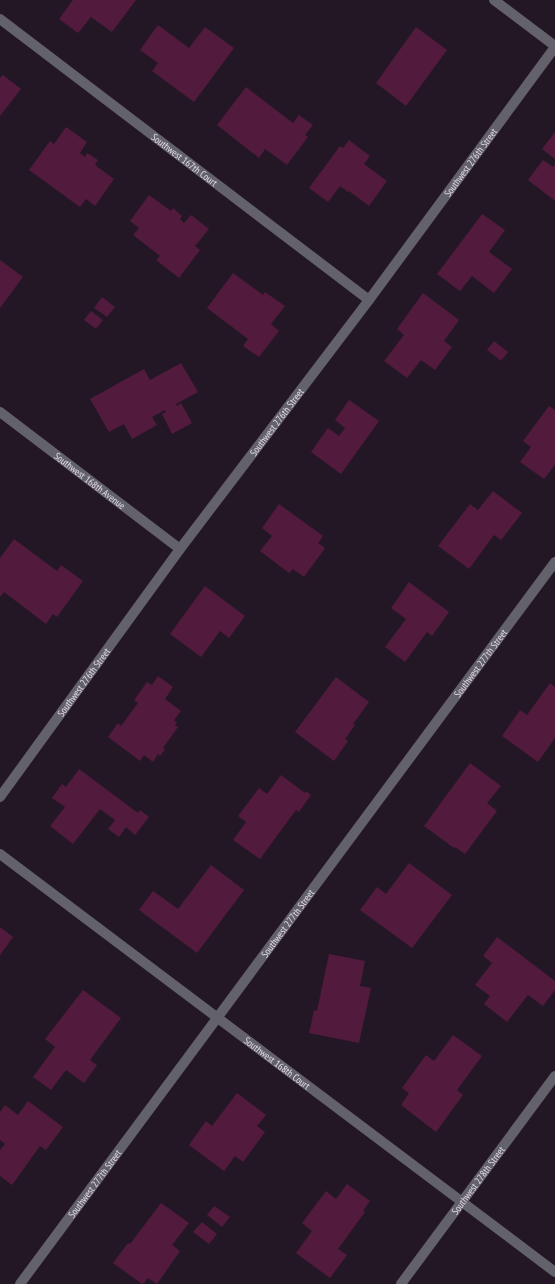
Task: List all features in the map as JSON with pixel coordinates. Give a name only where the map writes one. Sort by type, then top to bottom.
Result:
[{"type":"street","points":[[494,0],[555,46]]},
{"type":"street","name":"Southwest 167th Court","points":[[0,19],[370,300]]},
{"type":"street","name":"Southwest 276th Street","points":[[0,798],[180,549],[370,300],[555,46]]},
{"type":"street","name":"Southwest 168th Avenue","points":[[0,412],[180,549]]},
{"type":"street","name":"Southwest 277th Street","points":[[20,1284],[555,562]]},
{"type":"street","name":"Southwest 168th Court","points":[[0,854],[555,1272]]},
{"type":"street","name":"Southwest 278th Street","points":[[401,1284],[555,1076]]},
{"type":"building","points":[[73,0],[136,0],[112,32],[91,17],[78,33],[59,19]]},
{"type":"building","points":[[158,25],[189,48],[205,27],[234,48],[194,102],[152,71],[158,63],[140,50]]},
{"type":"building","points":[[416,27],[447,50],[406,106],[376,83]]},
{"type":"building","points":[[3,75],[21,89],[0,116],[0,78]]},
{"type":"building","points":[[246,87],[293,123],[299,115],[313,125],[305,135],[308,137],[287,165],[265,149],[259,158],[217,125]]},
{"type":"building","points":[[66,127],[87,142],[80,153],[85,157],[87,153],[98,160],[95,165],[114,179],[95,206],[86,199],[80,207],[29,170],[50,141],[54,144]]},
{"type":"building","points":[[555,132],[555,159],[542,149]]},
{"type":"building","points":[[349,140],[370,156],[364,164],[387,181],[369,206],[340,186],[328,202],[309,188],[340,146],[343,148]]},
{"type":"building","points":[[543,160],[553,167],[555,164],[555,201],[528,180]]},
{"type":"building","points":[[149,195],[171,211],[173,208],[182,216],[180,219],[184,223],[191,215],[209,229],[195,246],[200,250],[179,278],[156,260],[160,256],[133,235],[139,228],[130,221]]},
{"type":"building","points":[[482,214],[505,230],[489,252],[512,269],[494,293],[472,276],[460,291],[437,274]]},
{"type":"building","points":[[0,260],[23,277],[0,308]]},
{"type":"building","points":[[233,273],[263,295],[265,292],[285,306],[271,324],[279,331],[259,357],[243,346],[248,339],[207,308]]},
{"type":"building","points":[[423,293],[459,320],[444,341],[452,347],[435,370],[421,360],[407,378],[384,361],[404,335],[397,329]]},
{"type":"building","points":[[102,297],[115,307],[107,317],[94,308]]},
{"type":"building","points":[[91,311],[103,320],[96,329],[84,320]]},
{"type":"building","points":[[494,341],[508,352],[501,361],[487,350]]},
{"type":"building","points":[[181,363],[198,392],[176,404],[177,406],[181,403],[192,423],[172,434],[162,414],[166,412],[165,410],[152,417],[157,425],[132,439],[124,424],[109,432],[90,399],[144,369],[150,380]]},
{"type":"building","points":[[349,400],[379,421],[341,474],[311,452],[328,428],[339,436],[345,428],[335,420]]},
{"type":"building","points":[[549,406],[555,410],[555,465],[544,479],[520,462],[531,447],[523,441]]},
{"type":"building","points":[[493,491],[522,513],[501,540],[494,535],[469,569],[438,546],[470,504],[478,510]]},
{"type":"building","points":[[279,504],[323,536],[318,543],[325,548],[304,577],[293,569],[289,573],[260,551],[272,536],[262,528]]},
{"type":"building","points":[[14,539],[57,571],[61,565],[83,581],[57,617],[53,614],[46,624],[4,592],[0,597],[0,558]]},
{"type":"building","points":[[409,582],[449,612],[432,636],[427,632],[405,662],[385,647],[406,619],[391,608]]},
{"type":"building","points":[[205,586],[245,616],[229,638],[220,631],[201,657],[170,634]]},
{"type":"building","points":[[158,676],[173,687],[165,699],[181,711],[174,720],[177,723],[175,725],[178,727],[163,748],[165,749],[160,756],[158,754],[153,762],[144,755],[140,761],[108,737],[118,723],[121,726],[138,703],[134,700],[147,682],[152,685]]},
{"type":"building","points":[[336,677],[369,702],[353,724],[355,725],[345,739],[348,741],[334,761],[295,732]]},
{"type":"building","points":[[550,683],[555,687],[555,738],[538,762],[502,736],[520,710],[527,715]]},
{"type":"building","points":[[470,763],[501,786],[487,803],[497,811],[465,854],[455,847],[454,848],[424,826]]},
{"type":"building","points":[[79,769],[138,813],[140,810],[149,817],[135,835],[126,827],[119,837],[108,829],[115,820],[100,809],[73,844],[50,826],[65,807],[52,798],[62,784],[66,787]]},
{"type":"building","points":[[281,775],[305,793],[306,791],[311,795],[299,812],[296,810],[260,859],[233,840],[246,822],[238,816],[259,788],[267,794]]},
{"type":"building","points":[[409,863],[452,895],[412,948],[360,910],[377,887],[386,894]]},
{"type":"building","points":[[211,865],[244,890],[197,953],[139,910],[153,891],[178,909]]},
{"type":"building","points":[[0,927],[13,937],[0,955]]},
{"type":"building","points":[[497,937],[555,981],[555,990],[543,1006],[528,995],[507,1022],[484,1004],[490,996],[475,985],[492,963],[483,956]]},
{"type":"building","points":[[329,954],[365,961],[360,986],[371,988],[359,1043],[309,1033],[314,1010],[317,1011]]},
{"type":"building","points":[[83,990],[121,1018],[90,1060],[97,1065],[84,1083],[66,1070],[51,1090],[33,1077],[55,1047],[45,1039]]},
{"type":"building","points":[[453,1035],[482,1056],[457,1090],[463,1095],[436,1132],[401,1105],[409,1093],[402,1088],[426,1055],[434,1061]]},
{"type":"building","points":[[237,1093],[266,1115],[257,1126],[265,1132],[243,1162],[235,1156],[224,1171],[189,1145],[206,1121],[212,1126]]},
{"type":"building","points":[[28,1101],[63,1127],[46,1150],[40,1146],[12,1185],[0,1176],[0,1150],[5,1144],[0,1140],[0,1112],[5,1105],[18,1115]]},
{"type":"building","points":[[347,1184],[370,1201],[363,1211],[365,1212],[338,1249],[347,1255],[330,1278],[296,1253],[312,1231],[302,1223],[326,1191],[336,1199]]},
{"type":"building","points":[[161,1203],[189,1223],[172,1245],[180,1251],[157,1284],[148,1278],[142,1284],[113,1263],[128,1243],[130,1244]]},
{"type":"building","points":[[214,1206],[230,1217],[222,1227],[207,1215]]},
{"type":"building","points":[[202,1222],[217,1234],[209,1244],[193,1232]]}]
